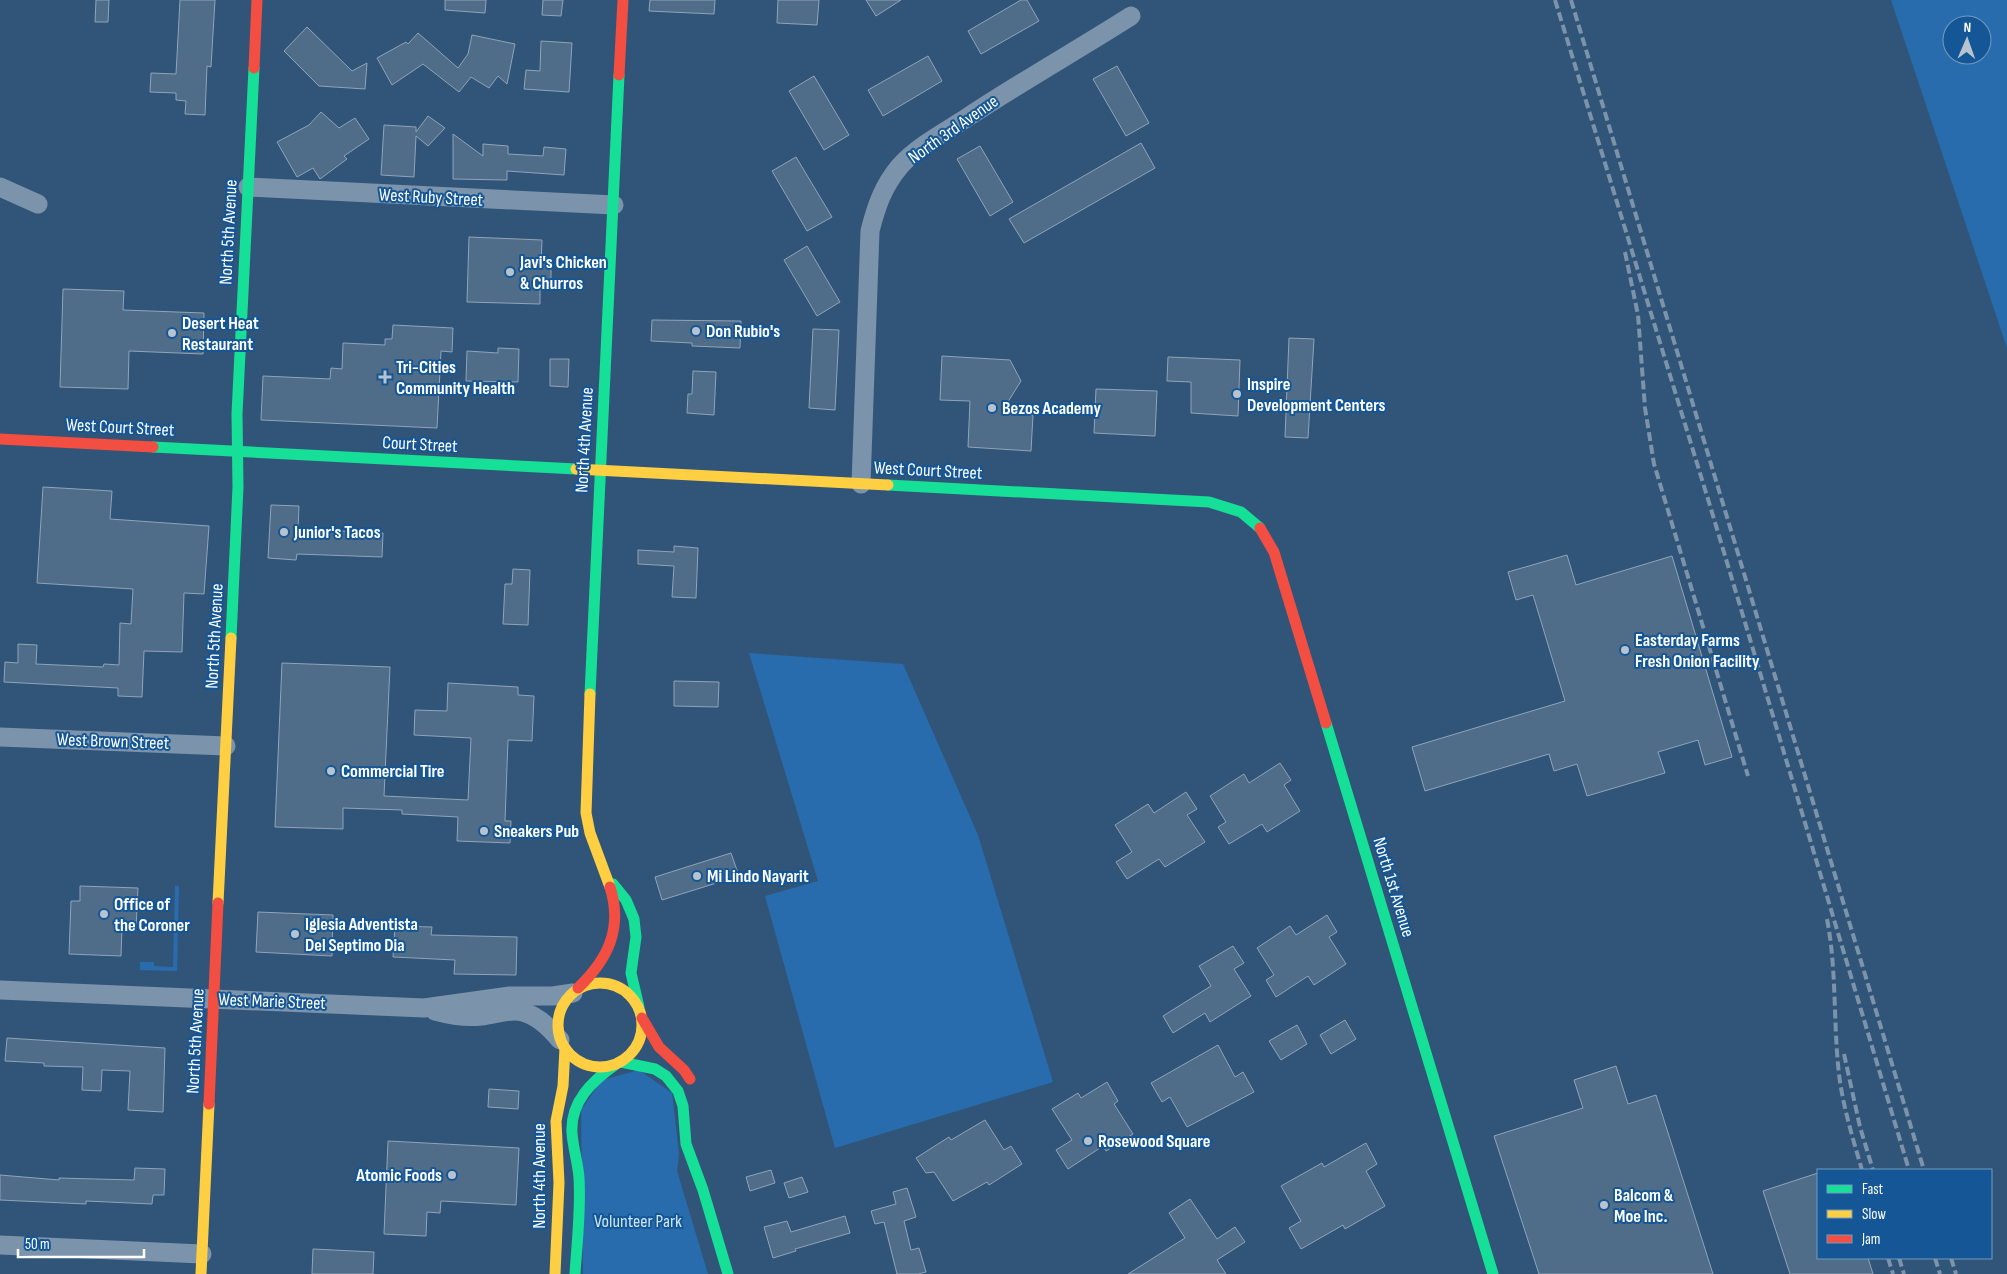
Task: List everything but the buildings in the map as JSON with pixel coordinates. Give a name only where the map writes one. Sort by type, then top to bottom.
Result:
[{"type":"street","name":"North 5th Avenue","points":[[201,1274],[238,487],[236,414],[257,0]]},
{"type":"street","name":"North 4th Avenue","points":[[575,990],[603,961],[612,939],[614,904],[608,878],[590,836],[586,802],[623,0]]},
{"type":"street","name":"North 3rd Avenue","points":[[861,484],[870,232],[883,188],[901,165],[924,146],[993,100],[1131,16]]},
{"type":"street","name":"West Ruby Street","points":[[248,186],[614,206]]},
{"type":"street","points":[[0,187],[38,204]]},
{"type":"street","name":"West Court Street","points":[[0,439],[238,451]]},
{"type":"street","name":"Court Street","points":[[238,451],[600,470]]},
{"type":"street","name":"West Court Street","points":[[600,470],[1209,502],[1225,505],[1250,517]]},
{"type":"street","name":"North 1st Avenue","points":[[1250,517],[1260,527],[1274,552],[1493,1274]]},
{"type":"street","name":"West Brown Street","points":[[0,737],[226,746]]},
{"type":"street","name":"North 4th Avenue","points":[[608,878],[629,905],[635,922],[632,979],[641,1013]]},
{"type":"street","points":[[695,1091],[684,1070],[659,1047],[634,999],[626,991],[616,985],[605,982],[593,983],[575,990],[564,1003],[559,1016],[558,1031],[563,1044],[577,1060],[592,1067],[644,1064],[655,1068],[668,1077],[679,1091],[684,1106],[686,1145],[703,1190],[728,1274]]},
{"type":"street","name":"West Marie Street","points":[[0,990],[424,1008],[500,997],[553,996],[575,990]]},
{"type":"street","name":"West Marie Street","points":[[424,1008],[444,1014],[470,1016],[482,1016],[512,1010],[522,1011],[545,1025],[563,1044]]},
{"type":"street","points":[[618,1064],[633,1054],[640,1041],[643,1030],[641,1013]]},
{"type":"street","name":"North 4th Avenue","points":[[555,1274],[559,1183],[556,1121],[565,1062],[563,1044]]},
{"type":"street","name":"North 4th Avenue","points":[[575,1274],[579,1178],[572,1119],[580,1099],[589,1086],[618,1064]]},
{"type":"street","points":[[702,1156],[703,1190]]},
{"type":"street","points":[[0,1245],[202,1254]]},
{"type":"green space","points":[[1891,0],[2007,0],[2007,348]]},
{"type":"green space","points":[[749,653],[903,664],[978,835],[1053,1082],[835,1148],[765,896],[818,881]]},
{"type":"green space","points":[[175,886],[179,886],[177,971],[140,970],[140,962],[154,962],[154,966],[173,967]]},
{"type":"green space","name":"Volunteer Park","points":[[639,1070],[672,1093],[679,1154],[677,1171],[708,1274],[583,1274],[581,1110],[602,1080]]},
{"type":"railway","points":[[1555,0],[1711,509],[1909,1169]]},
{"type":"railway","points":[[1571,0],[1924,1169]]},
{"type":"railway","points":[[1625,252],[1638,315],[1645,408],[1654,464],[1748,776]]},
{"type":"railway","points":[[1827,919],[1834,977],[1839,1074],[1846,1111],[1862,1169]]},
{"type":"railway","points":[[1844,1054],[1860,1127],[1873,1169]]},
{"type":"railway","points":[[1888,1259],[1893,1274]]},
{"type":"railway","points":[[1899,1259],[1904,1274]]},
{"type":"railway","points":[[1935,1259],[1940,1274]]},
{"type":"railway","points":[[1951,1259],[1956,1274]]},
{"type":"traffic: fast","points":[[231,638],[238,487],[237,414],[254,68]]},
{"type":"traffic: fast","points":[[590,694],[619,75]]},
{"type":"traffic: fast","points":[[153,447],[576,469]]},
{"type":"traffic: fast","points":[[888,485],[1209,502],[1241,512],[1260,528]]},
{"type":"traffic: fast","points":[[1326,723],[1493,1274]]},
{"type":"traffic: fast","points":[[613,884],[626,900],[634,919],[636,937],[631,973],[639,1007]]},
{"type":"traffic: fast","points":[[621,1062],[655,1069],[666,1076],[678,1091],[683,1106],[686,1144],[703,1190],[728,1274]]},
{"type":"traffic: fast","points":[[575,1274],[579,1190],[572,1122],[584,1093],[598,1078],[615,1065]]},
{"type":"traffic: slow","points":[[576,469],[888,485]]},
{"type":"traffic: slow","points":[[218,903],[231,638]]},
{"type":"traffic: slow","points":[[590,694],[586,813],[590,833],[610,887]]},
{"type":"traffic: slow","points":[[592,983],[608,983],[624,990],[635,1001],[642,1017],[642,1025],[639,1041],[630,1055],[624,1060],[608,1067],[592,1067],[576,1060],[565,1049],[558,1033],[558,1017],[565,1001],[576,990],[592,983]]},
{"type":"traffic: slow","points":[[555,1274],[559,1183],[556,1121],[563,1086],[565,1048]]},
{"type":"traffic: slow","points":[[201,1274],[209,1104]]},
{"type":"traffic: jam","points":[[254,68],[257,0]]},
{"type":"traffic: jam","points":[[619,75],[623,0]]},
{"type":"traffic: jam","points":[[0,439],[153,447]]},
{"type":"traffic: jam","points":[[1260,528],[1274,552],[1326,723]]},
{"type":"traffic: jam","points":[[578,988],[597,966],[610,942],[615,916],[610,887]]},
{"type":"traffic: jam","points":[[209,1104],[218,903]]},
{"type":"traffic: jam","points":[[642,1018],[659,1047],[684,1070],[690,1079]]},
{"type":"place","name":"Javi's Chicken & Churros","points":[[510,272]]},
{"type":"place","name":"Don Rubio's","points":[[696,331]]},
{"type":"place","name":"Desert Heat Restaurant","points":[[172,333]]},
{"type":"place","name":"Tri-Cities Community Health","points":[[385,377]]},
{"type":"place","name":"Inspire Development Centers","points":[[1237,394]]},
{"type":"place","name":"Bezos Academy","points":[[992,408]]},
{"type":"place","name":"Junior's Tacos","points":[[284,532]]},
{"type":"place","name":"Easterday Farms Fresh Onion Facility","points":[[1625,650]]},
{"type":"place","name":"Commercial Tire","points":[[331,771]]},
{"type":"place","name":"Sneakers Pub","points":[[484,831]]},
{"type":"place","name":"Mi Lindo Nayarit","points":[[697,876]]},
{"type":"place","name":"Office of the Coroner","points":[[104,914]]},
{"type":"place","name":"Iglesia Adventista Del Septimo Dia","points":[[295,934]]},
{"type":"place","name":"Rosewood Square","points":[[1088,1141]]},
{"type":"place","name":"Atomic Foods","points":[[452,1175]]},
{"type":"place","name":"Balcom & Moe Inc.","points":[[1604,1205]]}]
